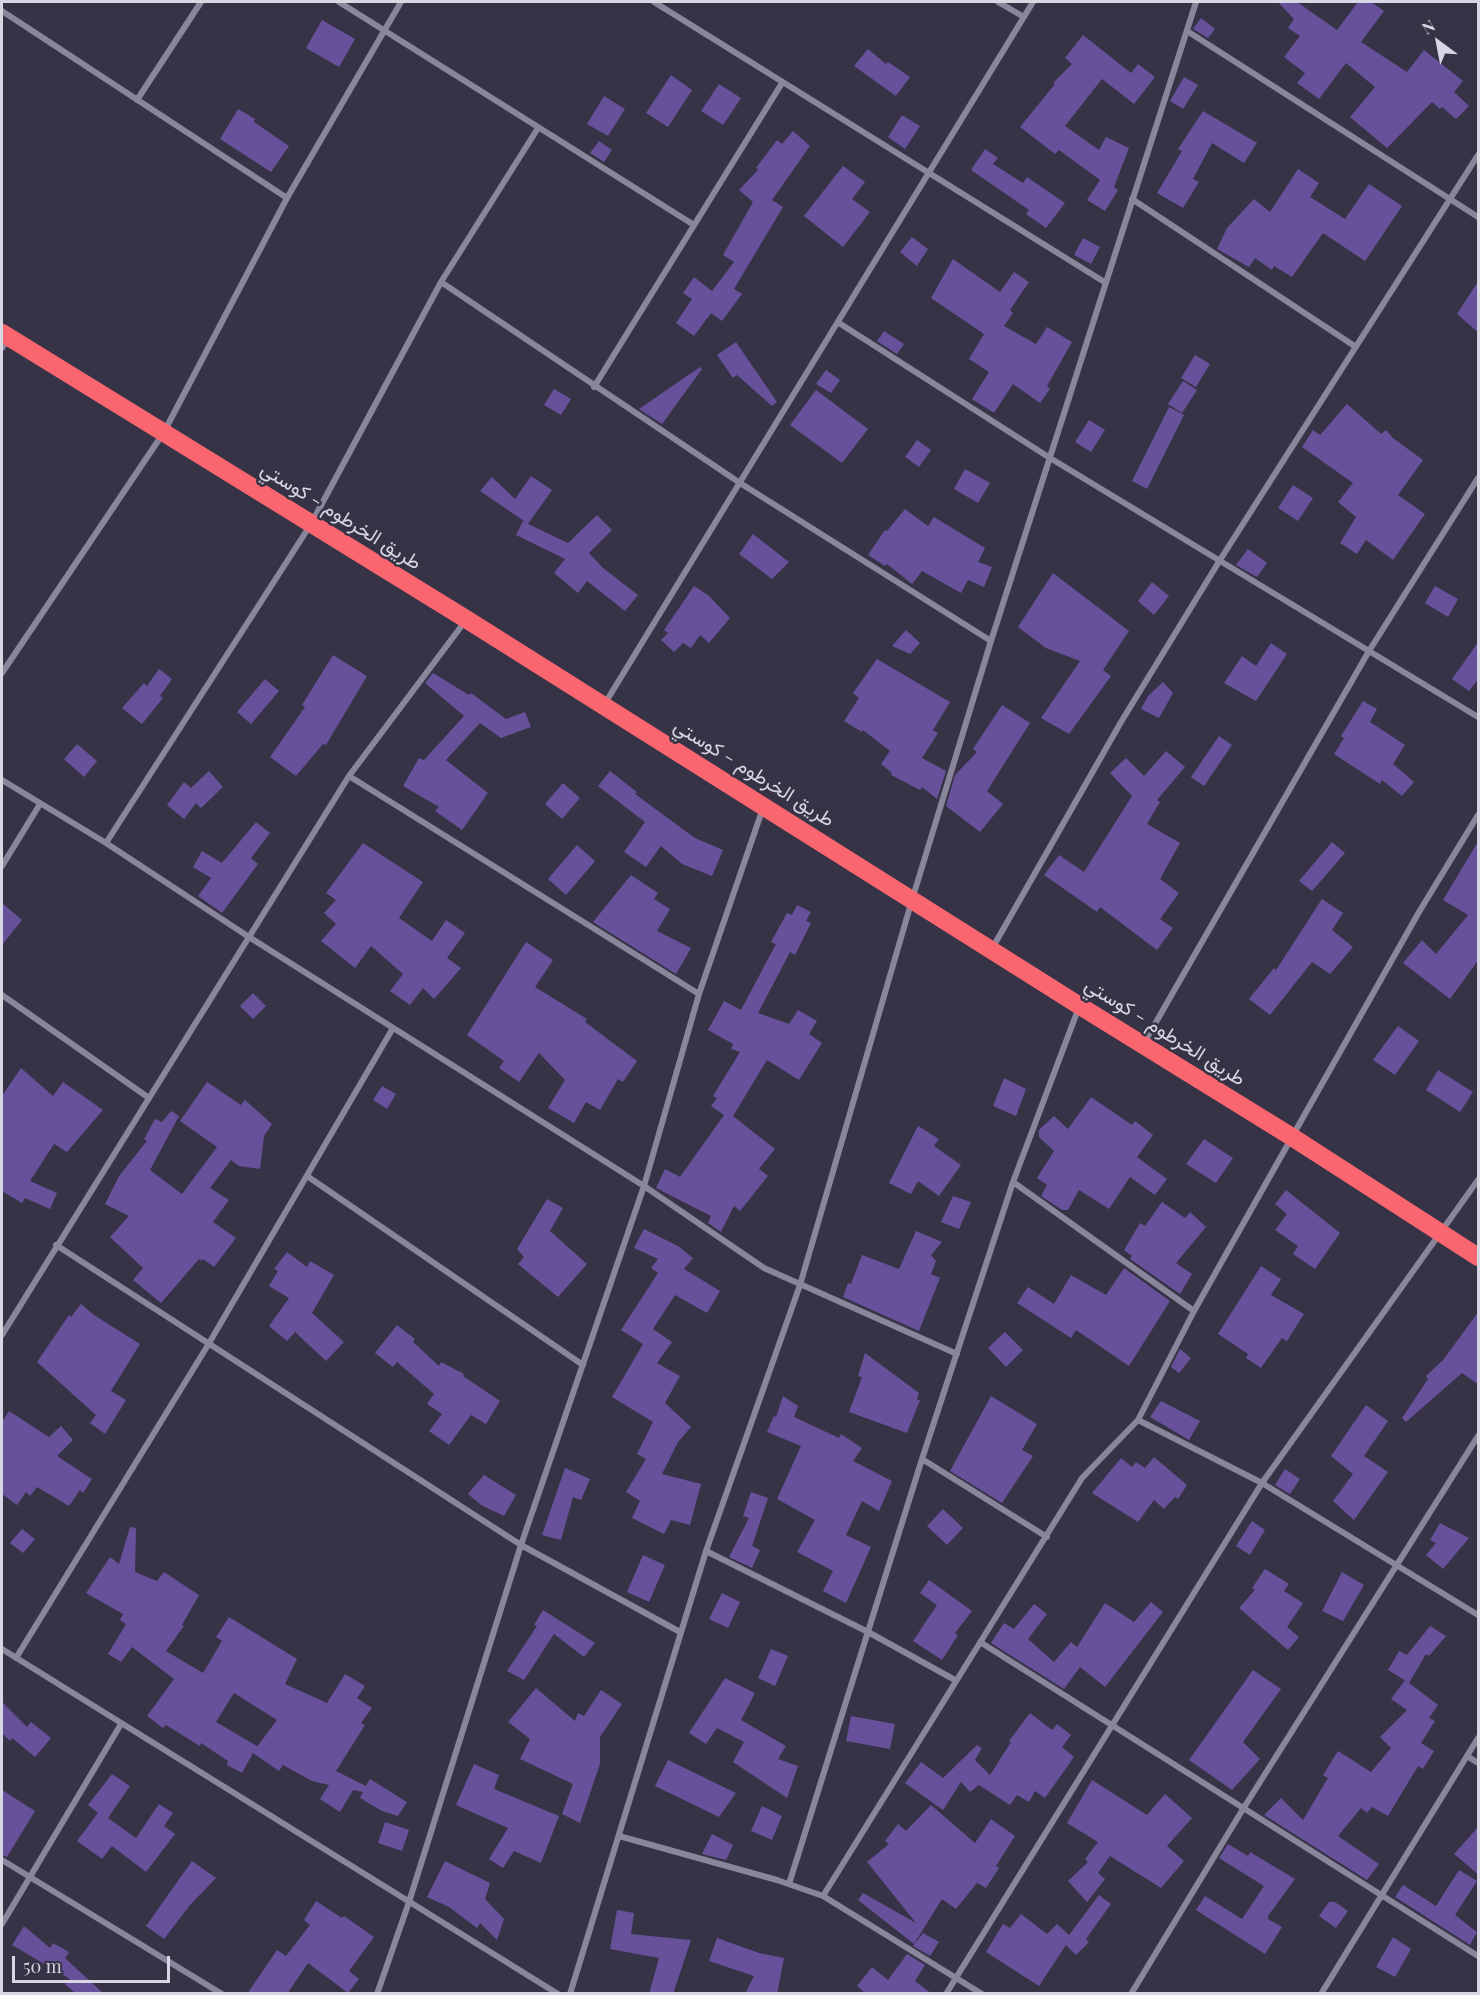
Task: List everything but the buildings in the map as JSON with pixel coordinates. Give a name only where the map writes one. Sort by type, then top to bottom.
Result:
[{"type":"highway","name":"طريق الخرطوم - كوستي","points":[[4,339],[164,432],[466,619],[1292,1137],[1440,1235],[1479,1257]]},
{"type":"street","points":[[137,100],[201,2]]},
{"type":"street","points":[[339,2],[694,225]]},
{"type":"street","points":[[2,673],[164,432],[287,198],[401,2]]},
{"type":"street","points":[[654,2],[1106,283]]},
{"type":"street","points":[[998,2],[1024,17]]},
{"type":"street","points":[[604,705],[1033,2]]},
{"type":"street","points":[[570,1994],[706,1551],[800,1285],[912,900],[991,641],[1196,2]]},
{"type":"street","points":[[2,11],[287,198]]},
{"type":"street","points":[[1187,31],[1479,217]]},
{"type":"street","points":[[594,387],[782,83]]},
{"type":"street","points":[[106,843],[311,524],[441,282],[538,128]]},
{"type":"street","points":[[991,950],[1121,722],[1220,560],[1479,155]]},
{"type":"street","points":[[1132,199],[1356,347]]},
{"type":"street","points":[[441,282],[740,483],[991,641]]},
{"type":"street","points":[[839,323],[1050,458],[1479,717]]},
{"type":"street","points":[[1143,1045],[1369,651],[1479,478]]},
{"type":"street","points":[[2,1335],[349,776],[466,619]]},
{"type":"street","points":[[349,776],[699,994]]},
{"type":"street","points":[[2,780],[106,843],[249,937],[644,1186],[736,1251],[800,1285],[957,1354]]},
{"type":"street","points":[[2,866],[40,804]]},
{"type":"street","points":[[376,1994],[409,1902],[521,1545],[644,1186],[699,994],[763,806]]},
{"type":"street","points":[[823,1896],[1082,1478],[1138,1420],[1194,1311],[1292,1137],[1419,912],[1479,815]]},
{"type":"street","points":[[3,998],[149,1098]]},
{"type":"street","points":[[789,1884],[922,1459],[1013,1182],[1080,1006]]},
{"type":"street","points":[[16,1658],[208,1345],[393,1028]]},
{"type":"street","points":[[307,1176],[583,1365]]},
{"type":"street","points":[[945,1994],[1262,1483],[1479,1180]]},
{"type":"street","points":[[1013,1182],[1194,1311]]},
{"type":"street","points":[[56,1245],[521,1545],[680,1632]]},
{"type":"street","points":[[1138,1420],[1262,1483],[1479,1615]]},
{"type":"street","points":[[1131,1994],[1243,1809],[1479,1436]]},
{"type":"street","points":[[922,1459],[1047,1537]]},
{"type":"street","points":[[706,1551],[868,1632],[955,1680]]},
{"type":"street","points":[[980,1642],[1479,1956]]},
{"type":"street","points":[[2,1649],[121,1725],[558,1994]]},
{"type":"street","points":[[2,1924],[121,1725]]},
{"type":"street","points":[[1321,1994],[1380,1894],[1479,1738]]},
{"type":"street","points":[[1467,1756],[1479,1763]]},
{"type":"street","points":[[620,1836],[789,1884],[823,1896],[982,1994]]},
{"type":"street","points":[[2,1860],[222,1994]]}]
